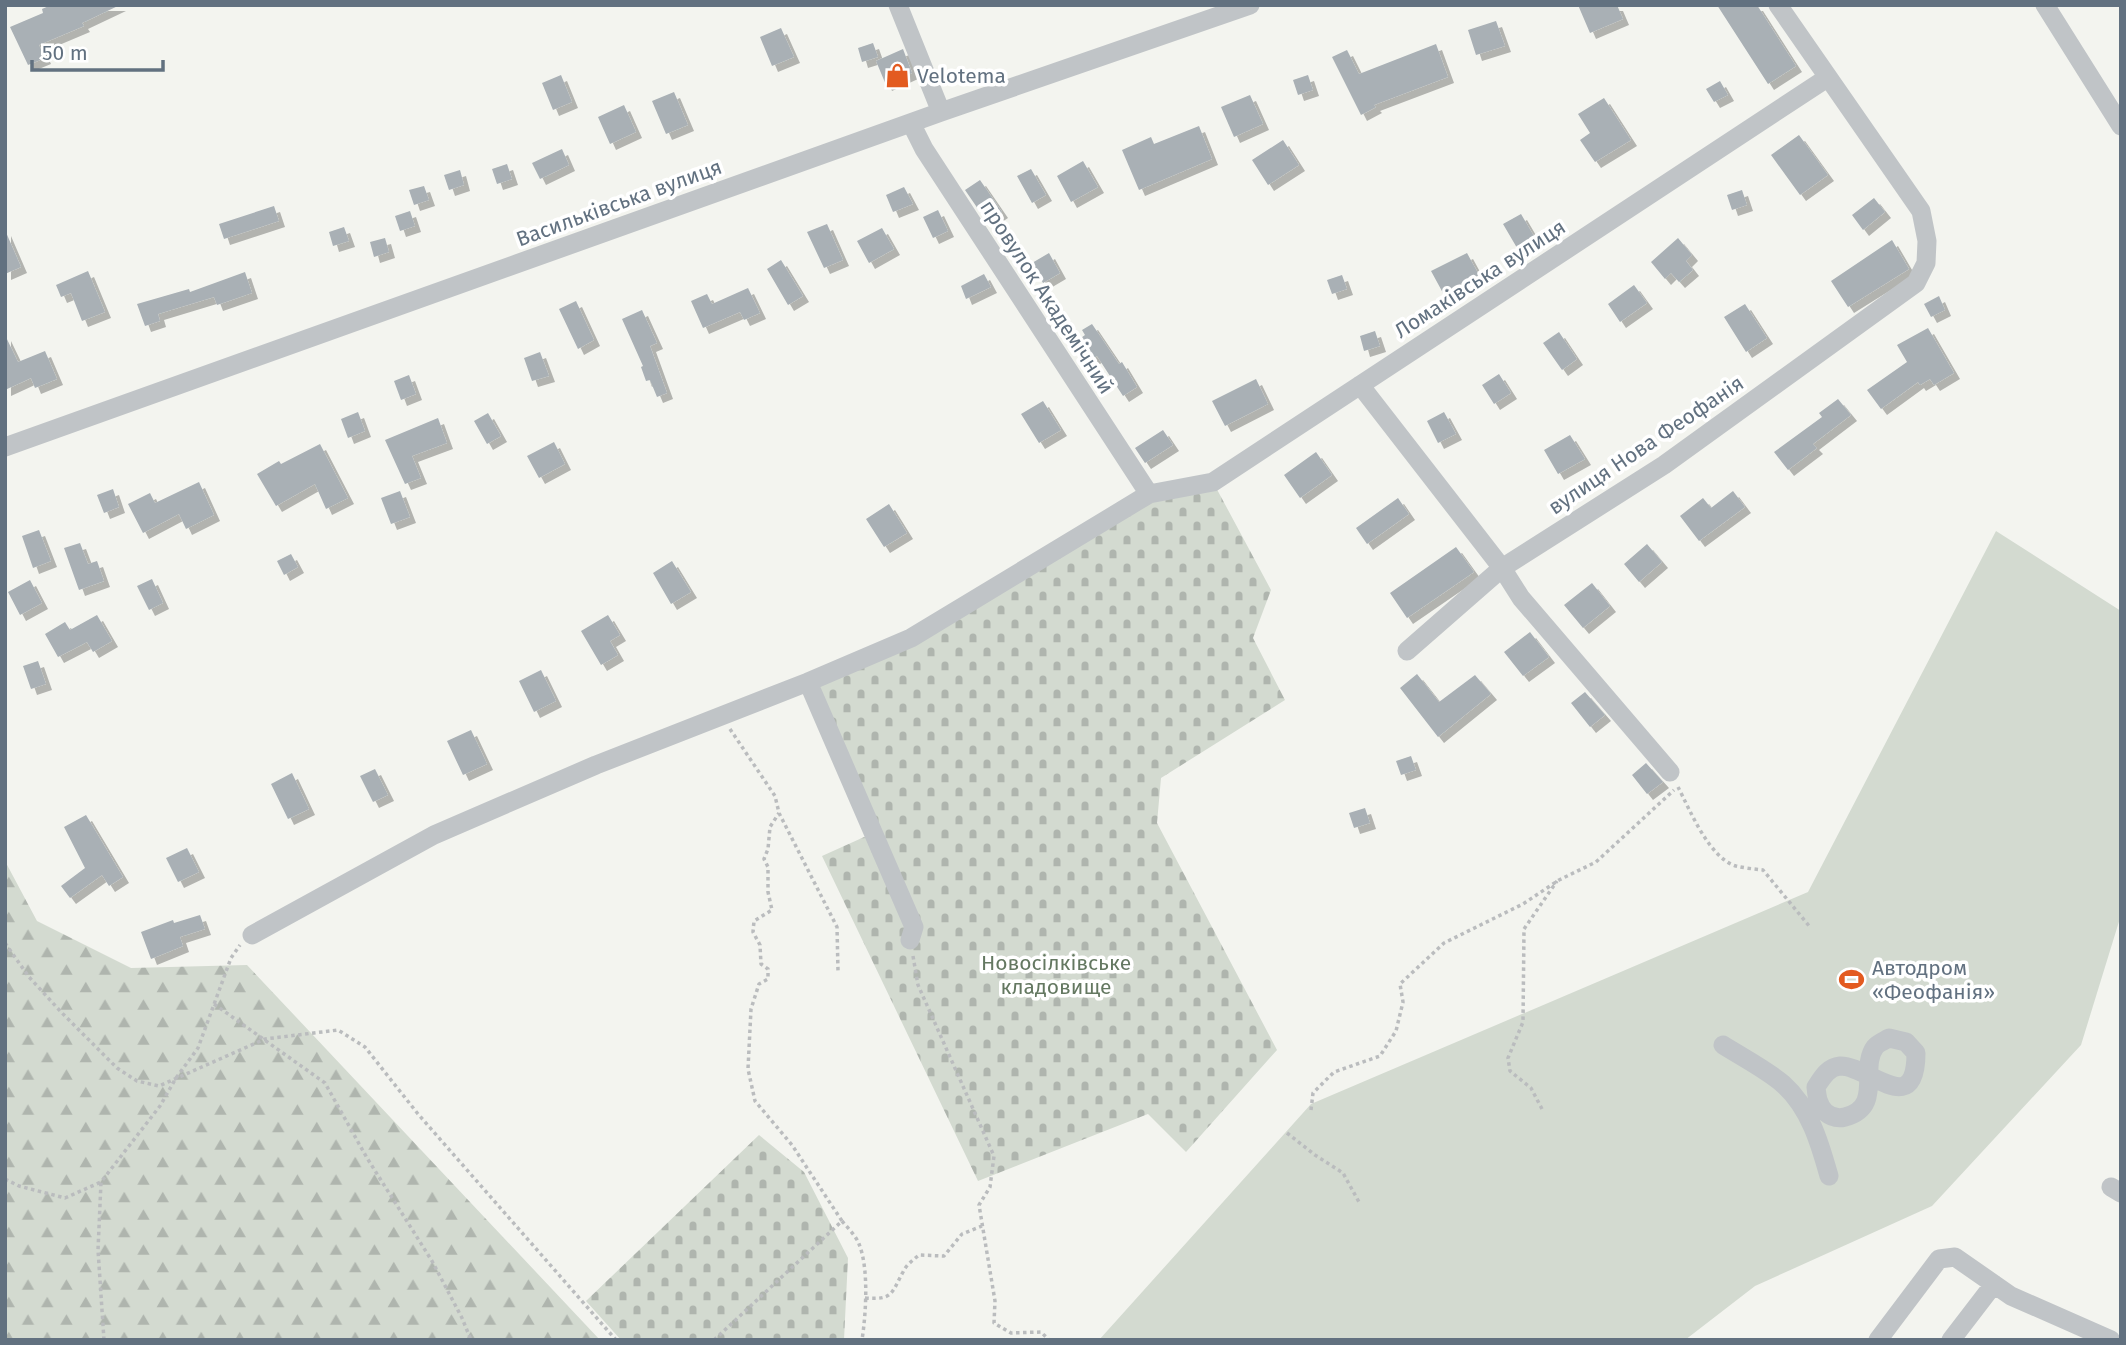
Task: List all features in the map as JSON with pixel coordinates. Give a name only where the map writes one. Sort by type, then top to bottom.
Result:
[{"type":"street","points":[[898,5],[941,111]]},
{"type":"street","name":"Васильківська вулиця","points":[[5,447],[941,111],[1250,5]]},
{"type":"street","points":[[1779,5],[1827,78]]},
{"type":"street","points":[[2045,5],[2121,126]]},
{"type":"street","name":"вулиця Нова Феофанія","points":[[1407,652],[1502,568],[1664,465],[1916,283],[1926,263],[1927,241],[1921,211],[1827,78]]},
{"type":"street","name":"Ломаківська вулиця","points":[[1149,494],[1213,482],[1827,78]]},
{"type":"street","name":"провулок Академічний","points":[[911,123],[924,149],[1149,494]]},
{"type":"street","points":[[1360,384],[1502,568],[1521,598],[1674,779]]},
{"type":"street","points":[[252,935],[434,835],[596,765],[808,682],[911,638],[1149,494]]},
{"type":"street","points":[[808,682],[914,927],[910,940]]},
{"type":"street","points":[[1723,1045],[1784,1084],[1811,1105],[1839,1119],[1862,1108],[1869,1093],[1869,1077],[1852,1068],[1838,1066],[1824,1073],[1816,1087],[1811,1105],[1829,1176]]},
{"type":"street","points":[[1878,1340],[1940,1259],[1955,1257],[2011,1296],[2111,1340]]},
{"type":"street","points":[[1951,1340],[1994,1284]]},
{"type":"path","points":[[721,716],[775,796],[779,813],[837,927],[838,971]]},
{"type":"path","points":[[1311,1110],[1313,1093],[1334,1072],[1380,1056],[1391,1040],[1403,1002],[1400,984],[1414,969],[1444,943],[1523,904],[1559,880],[1596,862],[1674,779],[1717,855],[1734,866],[1763,870],[1810,927]]},
{"type":"path","points":[[779,813],[770,827],[764,859],[768,867],[768,892],[772,910],[754,921],[753,932],[761,945],[761,964],[768,969],[768,979],[759,984],[751,1009],[748,1069],[755,1101],[792,1145],[859,1243],[865,1274],[862,1340]]},
{"type":"path","points":[[1542,1109],[1531,1088],[1510,1071],[1508,1058],[1523,1022],[1524,929],[1559,880]]},
{"type":"path","points":[[5,1179],[19,1186],[65,1198],[101,1182],[160,1105],[198,1048],[231,958],[252,935]]},
{"type":"path","points":[[910,940],[918,985],[995,1156],[990,1187],[979,1205],[995,1301],[994,1323],[1011,1334],[1041,1332],[1049,1340]]},
{"type":"path","points":[[5,943],[29,978],[117,1068],[137,1081],[159,1086],[265,1039],[338,1030],[365,1046],[418,1114],[616,1340]]},
{"type":"path","points":[[213,1004],[325,1083],[367,1158],[432,1262],[471,1340]]},
{"type":"path","points":[[1287,1133],[1343,1173],[1359,1202]]},
{"type":"path","points":[[101,1182],[98,1250],[104,1340]]},
{"type":"path","points":[[714,1340],[842,1221]]},
{"type":"path","points":[[865,1298],[882,1299],[894,1292],[904,1269],[919,1255],[944,1256],[962,1234],[982,1226]]},
{"type":"green space","name":"Новосілківське кладовище","points":[[1213,482],[1271,590],[1253,638],[1285,700],[1161,778],[1157,823],[1277,1050],[1186,1152],[1148,1114],[978,1181],[822,856],[873,833],[808,682],[911,638],[1149,494]]},
{"type":"green space","name":"Автодром «Феофанія»","points":[[1996,531],[2121,611],[2121,915],[2081,1045],[1932,1206],[1755,1286],[1685,1340],[1099,1340],[1311,1104],[1808,892]]},
{"type":"green space","points":[[5,861],[37,921],[131,968],[247,965],[600,1340],[5,1340]]},
{"type":"green space","points":[[759,1135],[804,1172],[848,1258],[844,1340],[621,1340],[586,1301]]},
{"type":"building","points":[[51,5],[120,5],[82,23],[84,26],[39,45],[45,58],[28,65],[10,27],[43,13],[42,9]]},
{"type":"building","points":[[1578,5],[1617,5],[1623,19],[1590,33]]},
{"type":"building","points":[[1717,5],[1757,5],[1796,66],[1768,84]]},
{"type":"building","points":[[1496,21],[1505,46],[1476,55],[1468,30]]},
{"type":"building","points":[[781,28],[794,57],[772,66],[760,37]]},
{"type":"building","points":[[873,43],[878,57],[862,62],[858,48]]},
{"type":"building","points":[[1436,44],[1448,77],[1374,105],[1376,107],[1361,115],[1332,57],[1347,50],[1359,74]]},
{"type":"building","points":[[903,49],[912,73],[886,85],[876,61]]},
{"type":"building","points":[[561,75],[572,102],[553,110],[542,83]]},
{"type":"building","points":[[1308,75],[1313,90],[1298,95],[1293,80]]},
{"type":"building","points":[[1720,81],[1728,95],[1714,102],[1706,89]]},
{"type":"building","points":[[674,92],[688,125],[666,134],[652,101]]},
{"type":"building","points":[[1250,95],[1263,124],[1234,137],[1221,107]]},
{"type":"building","points":[[1604,98],[1631,140],[1595,162],[1580,140],[1590,133],[1578,114]]},
{"type":"building","points":[[624,105],[636,132],[610,144],[598,117]]},
{"type":"building","points":[[1199,126],[1212,159],[1139,190],[1122,150],[1151,137],[1154,144]]},
{"type":"building","points":[[1799,135],[1828,175],[1800,195],[1771,155]]},
{"type":"building","points":[[1283,140],[1299,165],[1268,185],[1252,160]]},
{"type":"building","points":[[562,149],[569,165],[540,179],[532,163]]},
{"type":"building","points":[[1083,161],[1098,187],[1071,202],[1057,176]]},
{"type":"building","points":[[507,164],[512,179],[497,184],[492,169]]},
{"type":"building","points":[[1031,169],[1046,195],[1032,203],[1017,176]]},
{"type":"building","points":[[460,170],[464,185],[449,190],[444,175]]},
{"type":"building","points":[[980,180],[1002,212],[987,222],[965,190]]},
{"type":"building","points":[[424,186],[429,200],[414,205],[409,190]]},
{"type":"building","points":[[904,187],[913,204],[893,212],[886,195]]},
{"type":"building","points":[[1742,190],[1747,205],[1732,210],[1727,195]]},
{"type":"building","points":[[1874,198],[1885,212],[1863,230],[1852,215]]},
{"type":"building","points":[[274,206],[279,221],[224,239],[219,224]]},
{"type":"building","points":[[938,210],[948,231],[933,238],[923,217]]},
{"type":"building","points":[[410,211],[415,226],[400,231],[395,216]]},
{"type":"building","points":[[1521,214],[1538,243],[1520,253],[1503,224]]},
{"type":"building","points":[[827,224],[843,260],[824,268],[807,232]]},
{"type":"building","points":[[344,227],[349,241],[333,246],[329,232]]},
{"type":"building","points":[[882,228],[894,249],[869,263],[857,241]]},
{"type":"building","points":[[5,230],[21,267],[5,274]]},
{"type":"building","points":[[385,238],[389,252],[374,257],[370,242]]},
{"type":"building","points":[[1678,238],[1692,255],[1686,261],[1693,270],[1679,282],[1671,273],[1665,279],[1651,262]]},
{"type":"building","points":[[1892,240],[1909,269],[1848,307],[1831,281]]},
{"type":"building","points":[[1049,253],[1060,273],[1043,283],[1032,263]]},
{"type":"building","points":[[1467,253],[1479,275],[1443,293],[1431,271]]},
{"type":"building","points":[[781,260],[803,296],[788,305],[767,269]]},
{"type":"building","points":[[88,271],[105,312],[82,321],[71,293],[61,297],[56,285]]},
{"type":"building","points":[[245,272],[252,293],[217,305],[214,297],[158,314],[160,321],[145,326],[137,304],[189,289],[190,292]]},
{"type":"building","points":[[984,274],[991,287],[966,299],[961,286]]},
{"type":"building","points":[[1342,275],[1347,289],[1332,294],[1327,280]]},
{"type":"building","points":[[1634,285],[1647,303],[1620,322],[1608,304]]},
{"type":"building","points":[[748,288],[760,313],[744,320],[740,312],[703,328],[691,301],[707,294],[712,304]]},
{"type":"building","points":[[1939,296],[1945,310],[1931,317],[1924,304]]},
{"type":"building","points":[[576,301],[594,340],[578,349],[559,309]]},
{"type":"building","points":[[1745,304],[1767,338],[1746,352],[1724,317]]},
{"type":"building","points":[[642,310],[657,343],[650,346],[667,393],[657,397],[650,380],[646,381],[641,367],[643,366],[622,319]]},
{"type":"building","points":[[1092,324],[1119,364],[1122,362],[1137,387],[1123,396],[1097,356],[1091,360],[1078,340],[1085,335],[1082,330]]},
{"type":"building","points":[[1928,328],[1954,373],[1934,385],[1930,379],[1920,385],[1918,382],[1881,409],[1867,390],[1907,362],[1897,345]]},
{"type":"building","points":[[1375,331],[1380,346],[1364,351],[1360,336]]},
{"type":"building","points":[[1559,332],[1577,359],[1562,370],[1543,343]]},
{"type":"building","points":[[5,335],[18,362],[45,351],[57,379],[35,388],[31,378],[5,390]]},
{"type":"building","points":[[540,352],[549,376],[532,381],[524,358]]},
{"type":"building","points":[[1499,374],[1511,393],[1494,404],[1482,385]]},
{"type":"building","points":[[409,375],[416,394],[401,400],[394,381]]},
{"type":"building","points":[[1256,379],[1268,404],[1225,426],[1212,401]]},
{"type":"building","points":[[1838,399],[1851,415],[1813,444],[1817,448],[1788,470],[1774,452],[1822,417],[1819,413]]},
{"type":"building","points":[[1043,401],[1061,430],[1039,443],[1021,414]]},
{"type":"building","points":[[358,412],[365,431],[348,438],[341,419]]},
{"type":"building","points":[[1444,412],[1456,434],[1438,443],[1427,421]]},
{"type":"building","points":[[488,413],[501,436],[487,444],[474,421]]},
{"type":"building","points":[[438,418],[447,443],[412,456],[421,478],[405,484],[385,440]]},
{"type":"building","points":[[1163,430],[1173,445],[1145,463],[1135,448]]},
{"type":"building","points":[[1570,435],[1585,459],[1558,474],[1544,450]]},
{"type":"building","points":[[554,442],[565,464],[539,478],[527,456]]},
{"type":"building","points":[[320,444],[348,498],[326,509],[315,484],[276,506],[257,474],[279,461],[281,464]]},
{"type":"building","points":[[1316,452],[1332,475],[1300,498],[1284,475]]},
{"type":"building","points":[[199,482],[214,515],[186,529],[179,514],[143,533],[128,504],[150,493],[155,503]]},
{"type":"building","points":[[113,489],[119,507],[104,513],[97,495]]},
{"type":"building","points":[[400,491],[410,517],[391,524],[381,498]]},
{"type":"building","points":[[1733,491],[1745,507],[1699,541],[1680,516],[1703,498],[1711,508]]},
{"type":"building","points":[[1398,498],[1409,514],[1367,544],[1356,528]]},
{"type":"building","points":[[889,504],[907,533],[884,547],[866,519]]},
{"type":"building","points":[[39,530],[51,561],[33,568],[22,536]]},
{"type":"building","points":[[80,543],[88,564],[97,561],[104,581],[79,590],[64,548]]},
{"type":"building","points":[[1647,544],[1662,562],[1639,582],[1624,564]]},
{"type":"building","points":[[1456,547],[1474,572],[1407,618],[1390,593]]},
{"type":"building","points":[[291,554],[298,567],[284,575],[277,561]]},
{"type":"building","points":[[672,561],[691,592],[671,604],[653,573]]},
{"type":"building","points":[[152,579],[163,603],[149,610],[137,586]]},
{"type":"building","points":[[30,580],[42,603],[20,615],[8,592]]},
{"type":"building","points":[[1592,583],[1610,606],[1583,628],[1564,605]]},
{"type":"building","points":[[97,615],[112,641],[93,652],[87,642],[58,657],[45,634],[65,622],[70,630]]},
{"type":"building","points":[[608,615],[620,635],[610,641],[618,655],[601,665],[581,631]]},
{"type":"building","points":[[1530,632],[1549,657],[1523,676],[1504,652]]},
{"type":"building","points":[[38,661],[46,684],[31,689],[23,666]]},
{"type":"building","points":[[541,670],[556,701],[534,712],[519,681]]},
{"type":"building","points":[[1417,674],[1439,702],[1475,675],[1491,694],[1438,737],[1400,688]]},
{"type":"building","points":[[1585,692],[1605,715],[1590,727],[1571,703]]},
{"type":"building","points":[[471,730],[487,764],[463,775],[447,741]]},
{"type":"building","points":[[1411,756],[1416,770],[1401,775],[1396,761]]},
{"type":"building","points":[[1646,763],[1663,782],[1647,794],[1632,775]]},
{"type":"building","points":[[375,769],[388,795],[373,802],[360,776]]},
{"type":"building","points":[[292,773],[309,809],[288,819],[271,784]]},
{"type":"building","points":[[1365,808],[1370,823],[1354,828],[1349,813]]},
{"type":"building","points":[[86,815],[123,877],[109,886],[102,875],[70,898],[61,886],[85,868],[64,827]]},
{"type":"building","points":[[187,848],[199,872],[178,882],[166,858]]},
{"type":"building","points":[[200,915],[205,929],[180,937],[183,946],[151,959],[141,932],[173,920],[174,923]]},
{"type":"place","name":"Velotema","points":[[897,76]]},
{"type":"place","name":"Автодром «Феофанія»","points":[[1852,980]]}]
